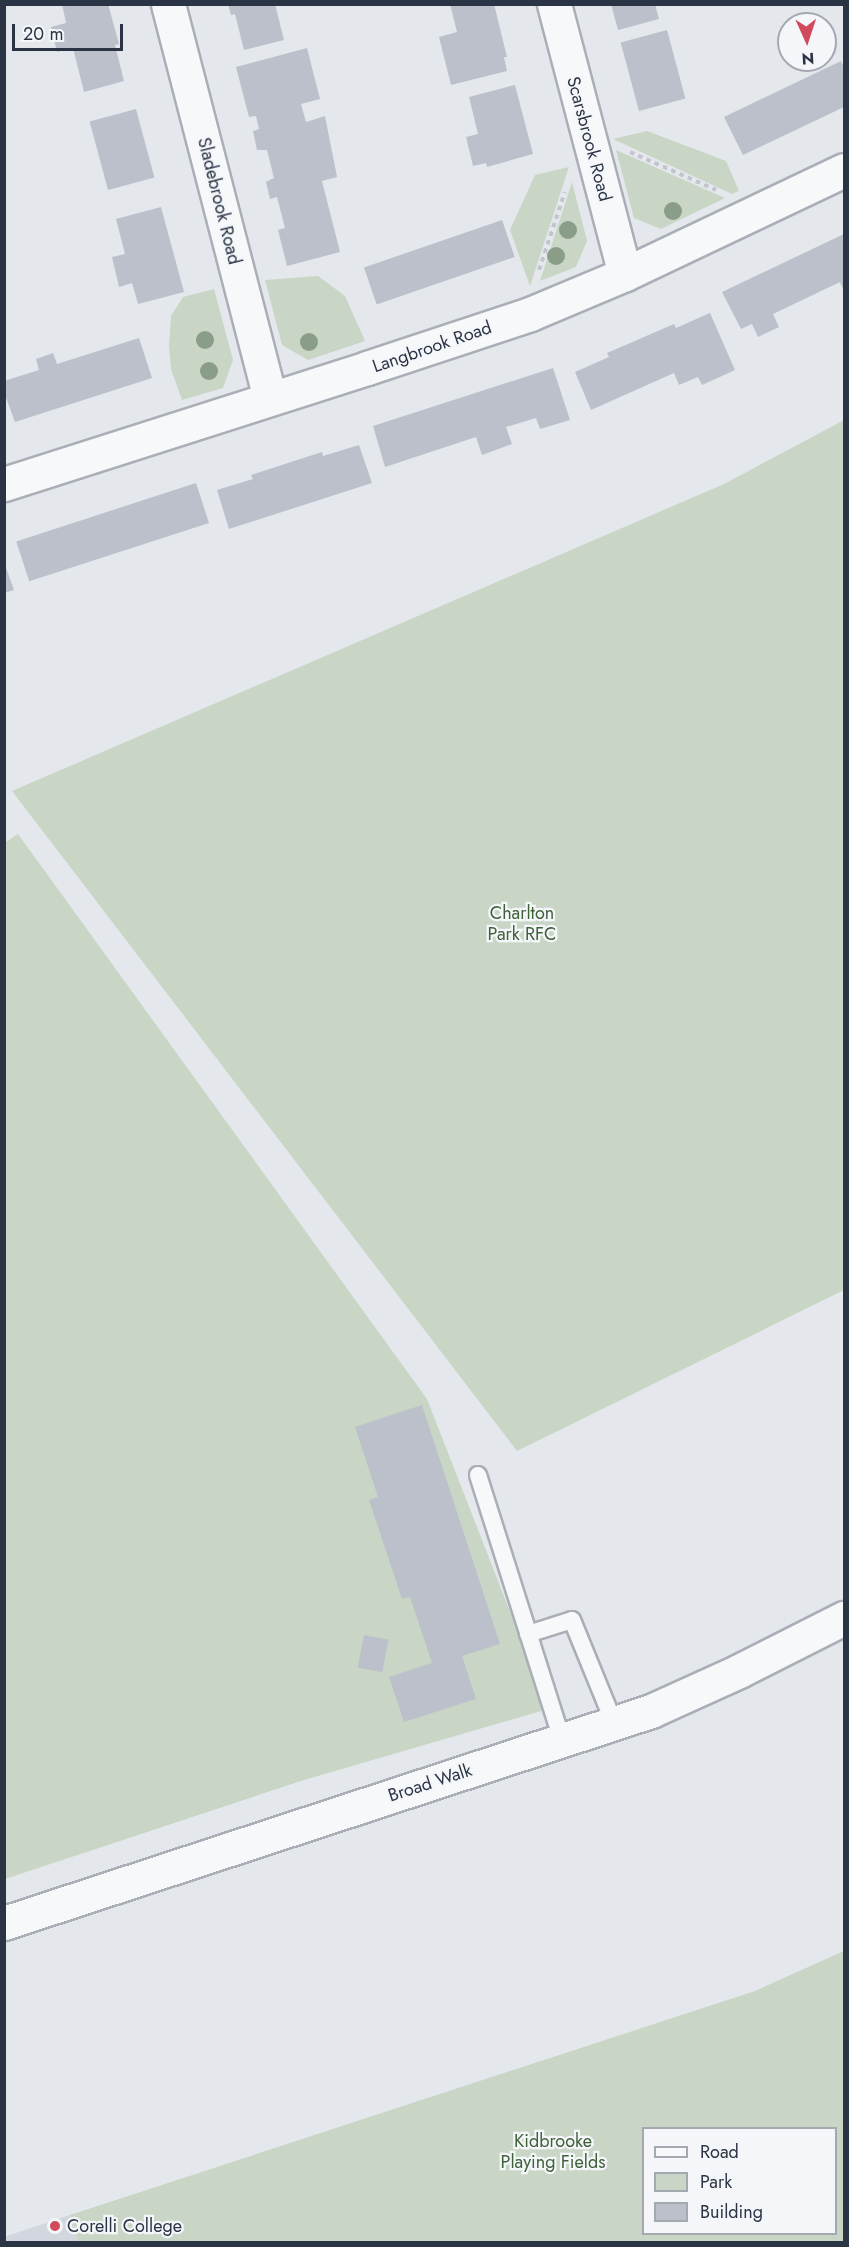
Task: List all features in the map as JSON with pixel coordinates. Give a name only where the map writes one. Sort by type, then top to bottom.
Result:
[{"type":"street","name":"Sladebrook Road","points":[[168,4],[270,398]]},
{"type":"street","name":"Scarsbrook Road","points":[[554,4],[625,274]]},
{"type":"street","name":"Langbrook Road","points":[[4,484],[367,368],[544,307],[625,274],[844,170]]},
{"type":"street","name":"Broad Walk","points":[[4,1923],[651,1711],[739,1671],[844,1618]]},
{"type":"lane","points":[[478,1475],[562,1740]]},
{"type":"lane","points":[[528,1634],[572,1620],[614,1723]]},
{"type":"path","points":[[544,307],[535,284],[570,174],[615,145],[729,196],[741,220]]},
{"type":"shaded area","name":"Corelli College","points":[[70,2215],[78,2242],[5,2242],[4,2237]]},
{"type":"green space","points":[[647,131],[726,161],[739,191],[732,194],[613,139]]},
{"type":"green space","points":[[616,150],[725,198],[661,229],[634,218]]},
{"type":"green space","points":[[569,167],[530,286],[510,230],[535,175]]},
{"type":"green space","points":[[572,182],[587,241],[576,267],[540,281]]},
{"type":"green space","points":[[318,276],[345,296],[365,341],[308,360],[282,345],[265,280]]},
{"type":"green space","points":[[214,289],[233,360],[223,388],[182,400],[171,369],[169,346],[171,316],[183,297]]},
{"type":"green space","name":"Charlton Park RFC","points":[[844,420],[844,1290],[517,1451],[12,791],[724,484]]},
{"type":"green space","points":[[18,834],[427,1399],[548,1709],[304,1780],[5,1879],[4,843]]},
{"type":"green space","name":"Kidbrooke Playing Fields","points":[[844,1951],[844,2242],[78,2242],[70,2215],[755,1991]]},
{"type":"building","points":[[62,4],[108,4],[119,44],[115,45],[124,81],[84,92],[73,48],[57,52],[51,27],[66,23]]},
{"type":"building","points":[[228,4],[275,4],[284,40],[244,50],[235,14],[231,15]]},
{"type":"building","points":[[450,4],[494,4],[507,57],[504,57],[507,71],[451,85],[439,37],[457,32]]},
{"type":"building","points":[[611,4],[655,4],[659,19],[618,30]]},
{"type":"building","points":[[667,30],[685,99],[639,111],[621,42]]},
{"type":"building","points":[[307,48],[320,99],[301,104],[306,122],[325,116],[337,177],[322,181],[340,252],[287,266],[278,230],[285,228],[277,197],[270,199],[266,182],[274,178],[267,150],[257,150],[253,131],[259,129],[256,116],[249,117],[236,67]]},
{"type":"building","points":[[841,61],[844,68],[844,107],[743,155],[724,117],[818,72],[837,72],[837,63]]},
{"type":"building","points":[[515,85],[533,154],[487,167],[486,163],[473,166],[466,137],[478,134],[469,97]]},
{"type":"building","points":[[136,109],[154,178],[108,190],[90,121]]},
{"type":"building","points":[[161,207],[184,292],[138,304],[132,283],[119,287],[112,257],[125,254],[116,219]]},
{"type":"building","points":[[502,220],[515,257],[377,304],[364,268]]},
{"type":"building","points":[[844,234],[844,292],[840,282],[773,314],[779,327],[758,337],[752,324],[741,329],[722,292]]},
{"type":"building","points":[[710,313],[735,370],[702,385],[698,377],[679,385],[674,373],[591,410],[575,372],[609,357],[607,353],[674,324],[676,328]]},
{"type":"building","points":[[139,338],[152,378],[15,422],[4,392],[4,381],[39,370],[36,359],[53,353],[57,364]]},
{"type":"building","points":[[553,368],[570,420],[540,429],[536,418],[506,427],[512,444],[482,455],[476,437],[385,467],[373,426]]},
{"type":"building","points":[[359,445],[372,483],[229,529],[217,490],[253,479],[251,475],[322,452],[323,456]]},
{"type":"building","points":[[196,483],[209,523],[29,581],[16,541]]},
{"type":"building","points":[[4,562],[14,590],[4,593]]},
{"type":"building","points":[[422,1405],[500,1644],[462,1656],[476,1699],[404,1722],[389,1677],[432,1663],[410,1597],[402,1599],[369,1500],[378,1497],[355,1427]]},
{"type":"building","points":[[364,1635],[389,1640],[382,1672],[358,1667]]},
{"type":"place","name":"Corelli College","points":[[55,2226]]}]
